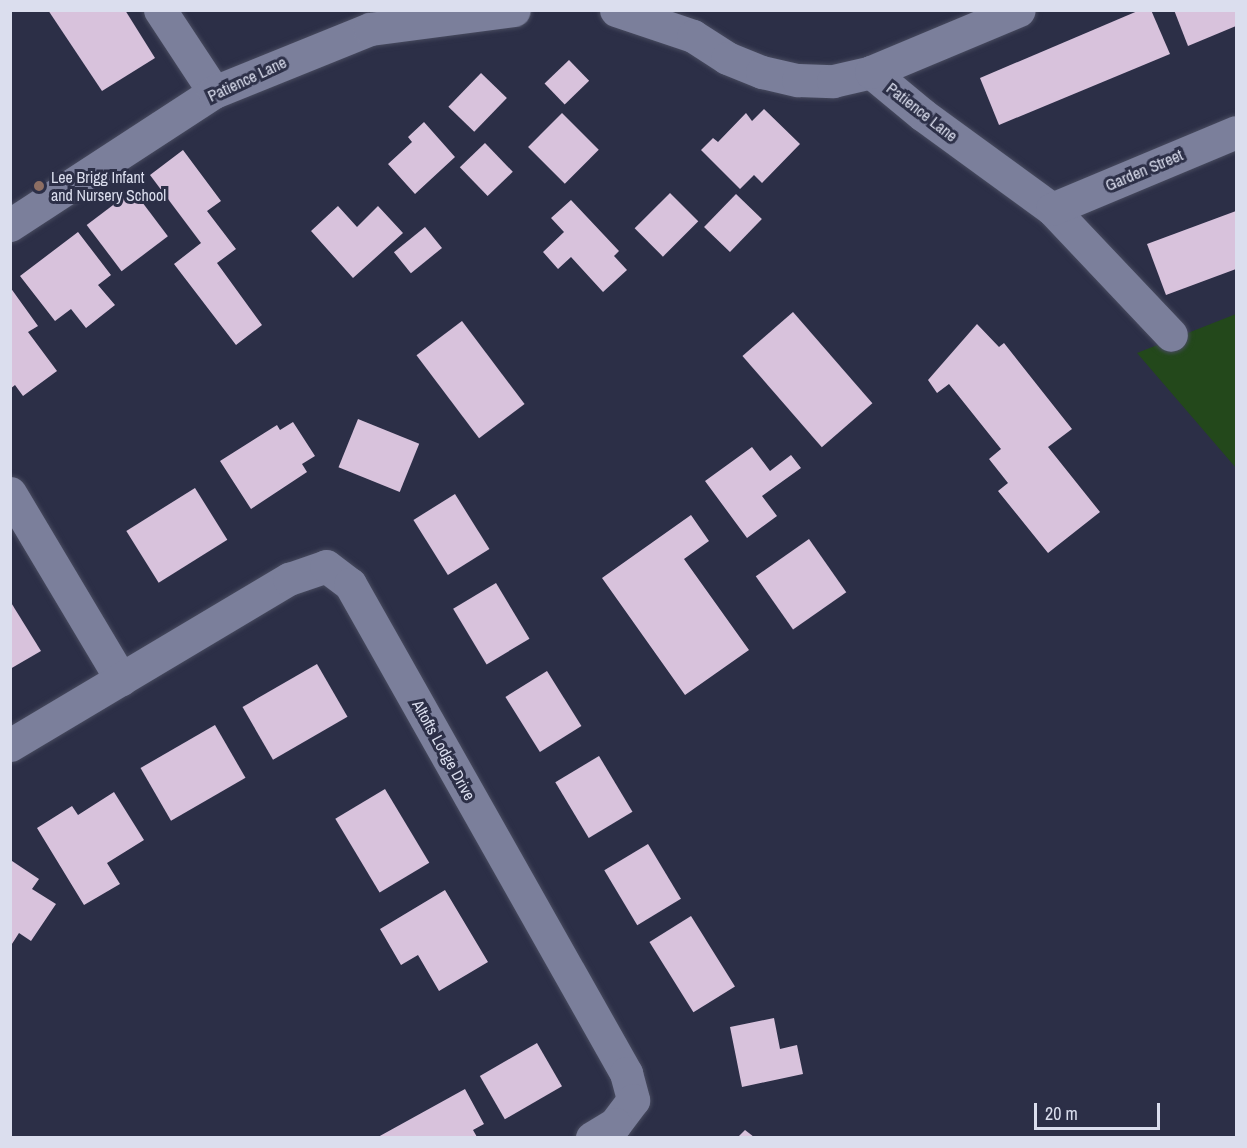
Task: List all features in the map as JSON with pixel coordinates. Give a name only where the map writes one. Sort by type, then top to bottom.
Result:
[{"type":"street","points":[[160,10],[214,92]]},
{"type":"street","name":"Patience Lane","points":[[10,225],[214,92],[370,29],[514,10]]},
{"type":"street","name":"Patience Lane","points":[[616,10],[693,36],[727,58],[762,72],[798,80],[833,81],[871,72],[923,115],[1052,209],[1171,335]]},
{"type":"street","points":[[871,72],[1019,10]]},
{"type":"street","name":"Garden Street","points":[[1052,209],[1236,132]]},
{"type":"street","points":[[10,493],[121,679]]},
{"type":"street","name":"Altofts Lodge Drive","points":[[10,745],[289,579],[326,566],[350,584],[626,1073],[633,1100],[615,1124],[592,1137]]},
{"type":"green space","points":[[1236,314],[1236,468],[1137,353]]},
{"type":"building","points":[[48,10],[125,10],[155,58],[102,91]]},
{"type":"building","points":[[1140,10],[1151,10],[1170,54],[999,125],[980,78]]},
{"type":"building","points":[[1174,10],[1236,10],[1236,26],[1188,46]]},
{"type":"building","points":[[569,60],[589,81],[565,104],[545,84]]},
{"type":"building","points":[[481,73],[507,98],[474,132],[448,107]]},
{"type":"building","points":[[764,109],[800,144],[762,183],[754,175],[740,189],[701,150],[713,138],[718,142],[746,113],[752,121]]},
{"type":"building","points":[[562,113],[599,150],[565,184],[528,147]]},
{"type":"building","points":[[424,122],[455,157],[415,194],[388,164],[412,142],[408,137]]},
{"type":"building","points":[[485,143],[513,172],[488,196],[460,167]]},
{"type":"building","points":[[183,150],[221,201],[207,211],[236,249],[217,263],[262,325],[236,345],[174,264],[201,243],[150,175]]},
{"type":"building","points":[[133,190],[168,236],[122,271],[87,225]]},
{"type":"building","points":[[670,193],[698,221],[663,257],[635,228]]},
{"type":"building","points":[[736,194],[762,219],[730,252],[704,227]]},
{"type":"building","points":[[571,200],[619,251],[614,256],[627,270],[603,292],[571,257],[558,269],[543,252],[564,232],[551,218]]},
{"type":"building","points":[[338,206],[357,227],[378,206],[403,233],[353,278],[311,231]]},
{"type":"building","points":[[1236,211],[1236,269],[1166,295],[1147,244]]},
{"type":"building","points":[[425,227],[442,248],[411,273],[394,252]]},
{"type":"building","points":[[78,232],[111,275],[98,285],[115,305],[86,328],[71,309],[55,321],[20,276]]},
{"type":"building","points":[[10,287],[38,326],[28,332],[57,371],[23,396],[15,385],[10,389]]},
{"type":"building","points":[[793,312],[872,403],[822,447],[742,356]]},
{"type":"building","points":[[462,321],[525,404],[479,438],[416,355]]},
{"type":"building","points":[[977,324],[999,347],[1004,343],[1072,429],[1048,447],[1100,512],[1048,553],[998,491],[1008,483],[989,459],[1001,449],[949,384],[937,393],[928,380]]},
{"type":"building","points":[[358,419],[419,444],[400,492],[339,467]]},
{"type":"building","points":[[293,422],[315,456],[302,464],[307,472],[251,509],[220,461],[277,425],[280,430]]},
{"type":"building","points":[[752,447],[770,471],[791,455],[801,468],[762,496],[777,516],[747,538],[705,481]]},
{"type":"building","points":[[195,488],[227,540],[159,583],[126,531]]},
{"type":"building","points":[[455,494],[489,549],[448,575],[413,520]]},
{"type":"building","points":[[691,515],[709,541],[684,559],[749,650],[685,695],[602,578]]},
{"type":"building","points":[[809,539],[846,592],[793,630],[756,576]]},
{"type":"building","points":[[496,583],[529,639],[487,664],[453,609]]},
{"type":"building","points":[[10,601],[41,651],[10,669]]},
{"type":"building","points":[[317,664],[348,717],[273,760],[243,707]]},
{"type":"building","points":[[547,671],[581,726],[540,752],[505,697]]},
{"type":"building","points":[[215,725],[246,778],[171,821],[141,768]]},
{"type":"building","points":[[599,756],[632,812],[589,838],[555,782]]},
{"type":"building","points":[[385,789],[429,863],[380,893],[335,819]]},
{"type":"building","points":[[114,792],[144,840],[107,863],[120,884],[84,905],[37,828],[72,806],[78,815]]},
{"type":"building","points":[[648,844],[681,899],[637,925],[604,870]]},
{"type":"building","points":[[12,861],[39,879],[32,889],[56,904],[31,941],[19,933],[10,947]]},
{"type":"building","points":[[445,890],[488,962],[439,991],[418,955],[401,965],[380,929]]},
{"type":"building","points":[[691,916],[735,986],[693,1012],[649,942]]},
{"type":"building","points":[[774,1018],[780,1049],[797,1045],[803,1074],[742,1087],[730,1027]]},
{"type":"building","points":[[537,1043],[562,1086],[505,1119],[480,1076]]},
{"type":"building","points":[[465,1089],[484,1124],[473,1130],[477,1137],[378,1137]]},
{"type":"building","points":[[745,1130],[754,1137],[738,1137]]},
{"type":"place","name":"Lee Brigg Infant and Nursery School","points":[[39,186]]}]
